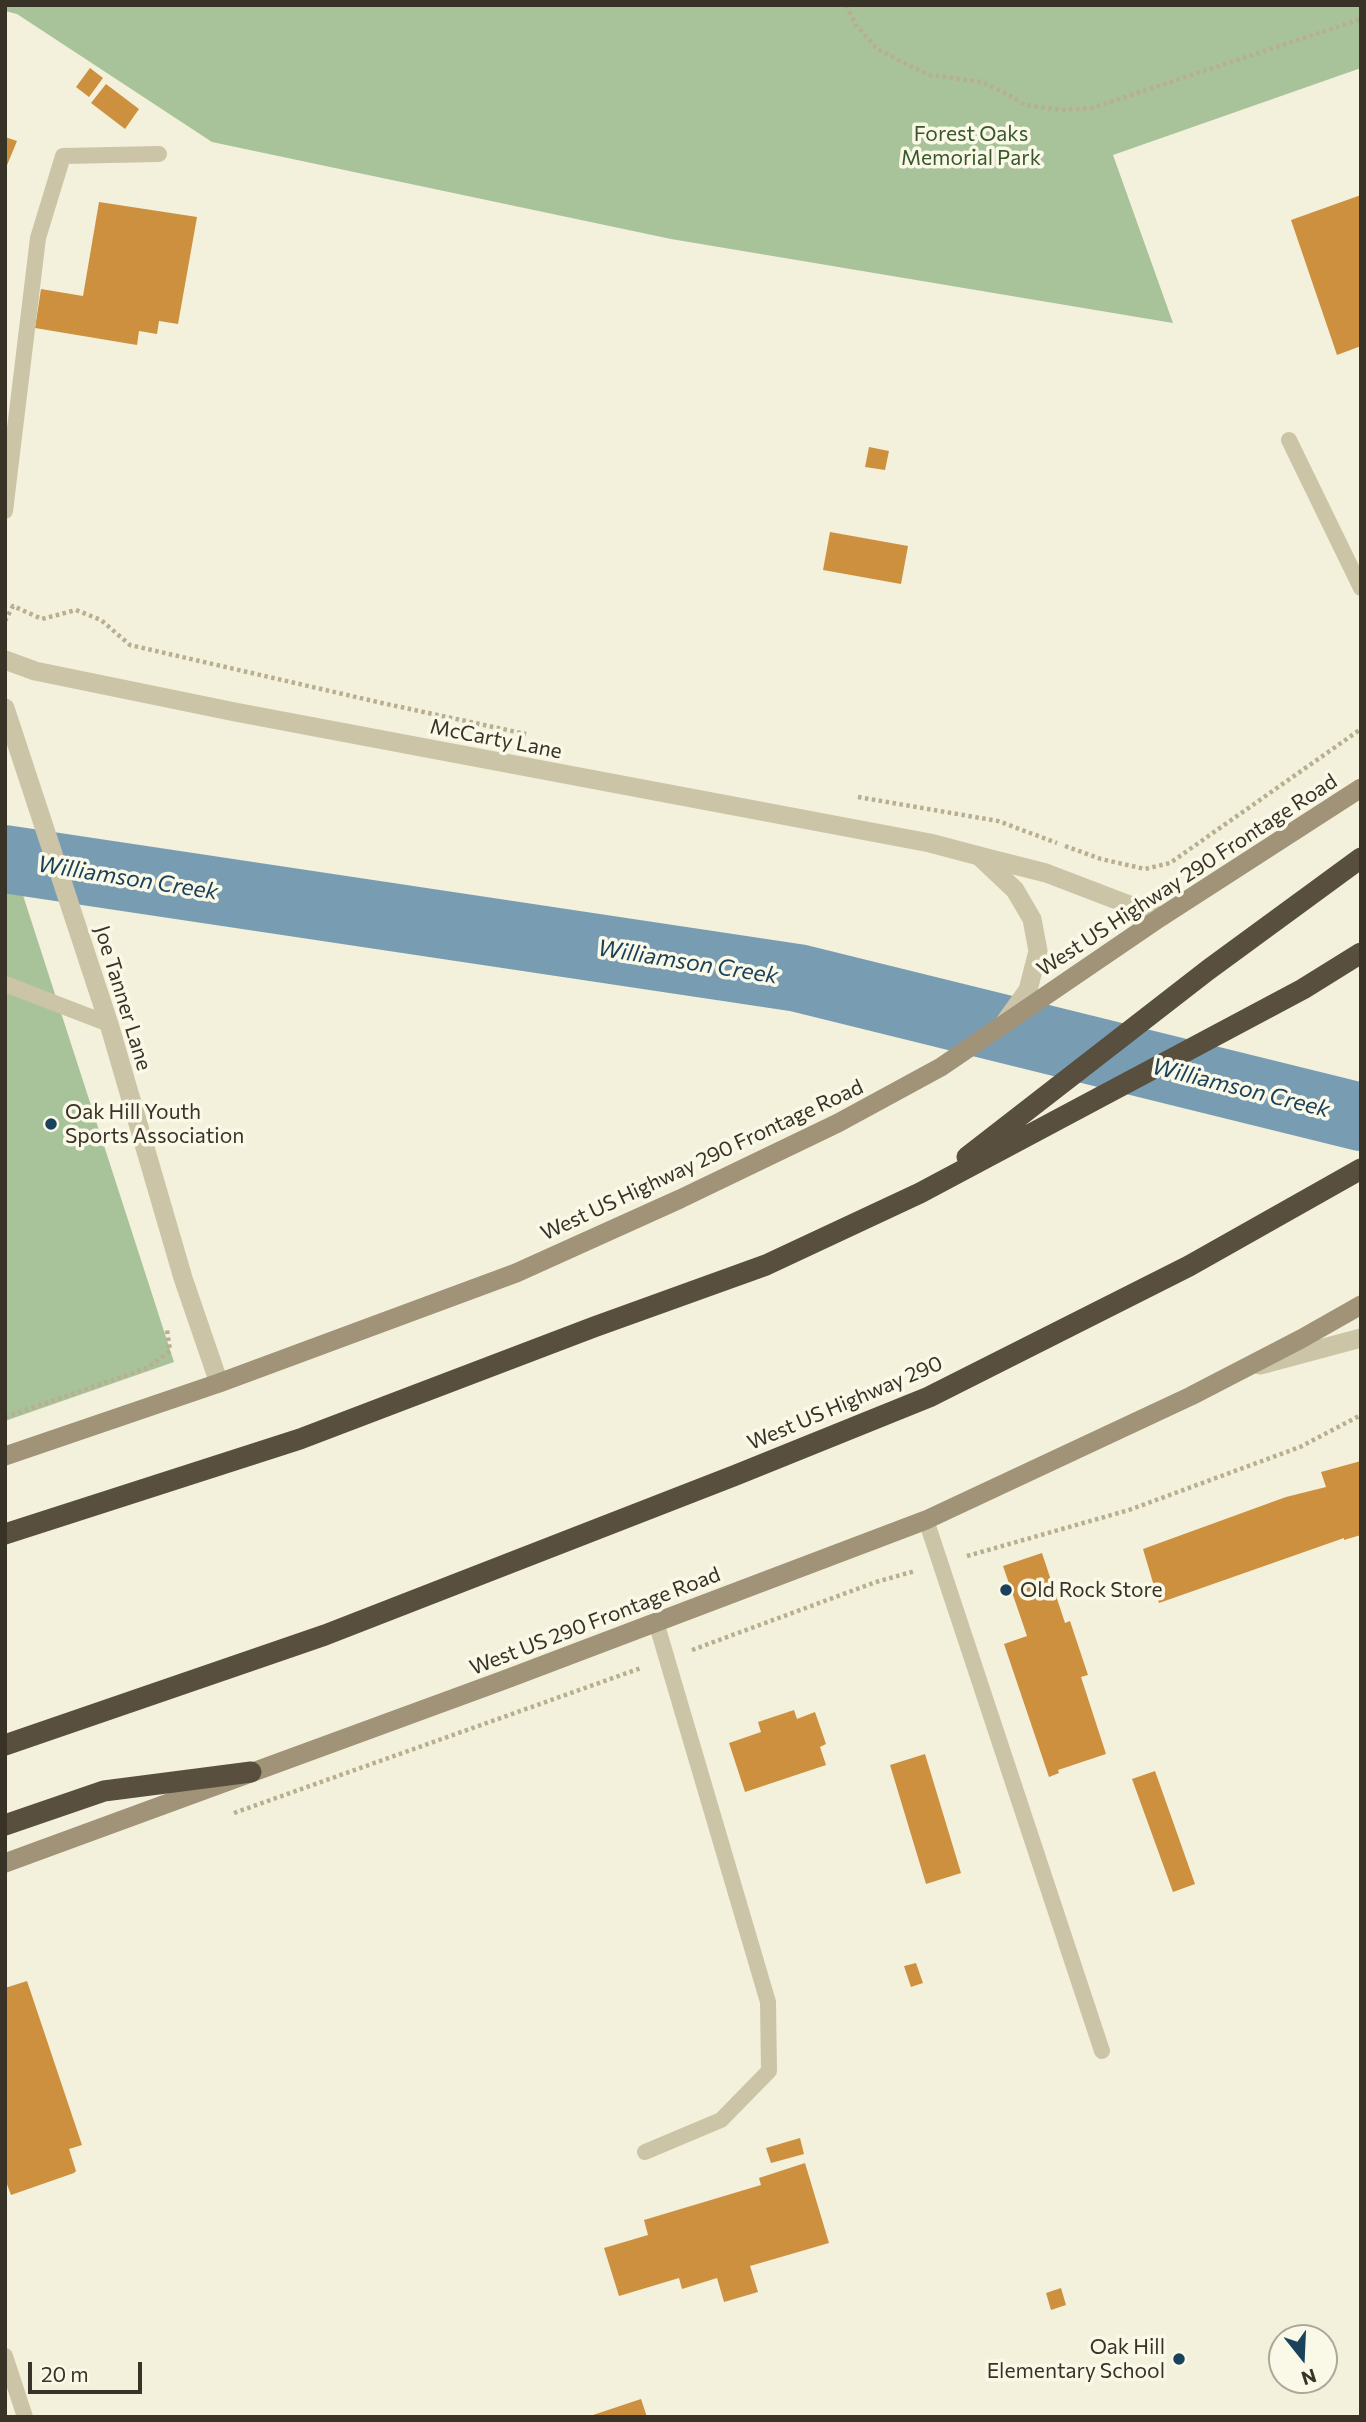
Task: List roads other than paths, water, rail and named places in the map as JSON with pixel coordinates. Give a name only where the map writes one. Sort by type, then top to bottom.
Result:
[{"type":"highway","points":[[920,1193],[1208,970],[1361,858]]},
{"type":"highway","points":[[5,1534],[300,1439],[766,1265],[920,1193],[1303,989],[1361,953]]},
{"type":"highway","name":"West US Highway 290","points":[[5,1745],[325,1634],[736,1475],[929,1397],[1189,1266],[1361,1168]]},
{"type":"highway","points":[[5,1825],[104,1791],[251,1772]]},
{"type":"main road","name":"West US Highway 290 Frontage Road","points":[[5,1456],[219,1382],[516,1273],[838,1124],[942,1067],[1161,917],[1361,788]]},
{"type":"main road","points":[[1242,1370],[1361,1305]]},
{"type":"main road","name":"West US 290 Frontage Road","points":[[5,1863],[926,1520],[1242,1370]]},
{"type":"street","name":"McCarty Lane","points":[[5,660],[35,671],[222,709],[930,843],[1046,873],[1161,917]]},
{"type":"street","name":"Joe Tanner Lane","points":[[5,708],[109,1024],[183,1278],[219,1382]]},
{"type":"street","name":"McCarty Lane","points":[[979,856],[1015,890],[1032,919],[1038,951],[1028,990],[1002,1026]]},
{"type":"street","points":[[1242,1370],[1361,1338]]},
{"type":"lane","points":[[5,511],[37,238],[63,156],[159,154]]},
{"type":"lane","points":[[1289,440],[1361,588]]},
{"type":"lane","points":[[5,984],[109,1024]]},
{"type":"lane","points":[[926,1520],[1102,2051]]},
{"type":"lane","points":[[645,2152],[721,2120],[769,2071],[768,2002],[656,1622]]},
{"type":"lane","points":[[5,2356],[25,2417]]},
{"type":"waterway","name":"Williamson Creek","points":[[5,859],[798,978],[1361,1117]]},
{"type":"place","name":"Oak Hill Youth Sports Association","points":[[51,1124]]},
{"type":"place","name":"Old Rock Store","points":[[1006,1590]]},
{"type":"place","name":"Oak Hill Elementary School","points":[[1179,2359]]},
{"type":"park label","name":"Forest Oaks Memorial Park","points":[[971,146]]}]
